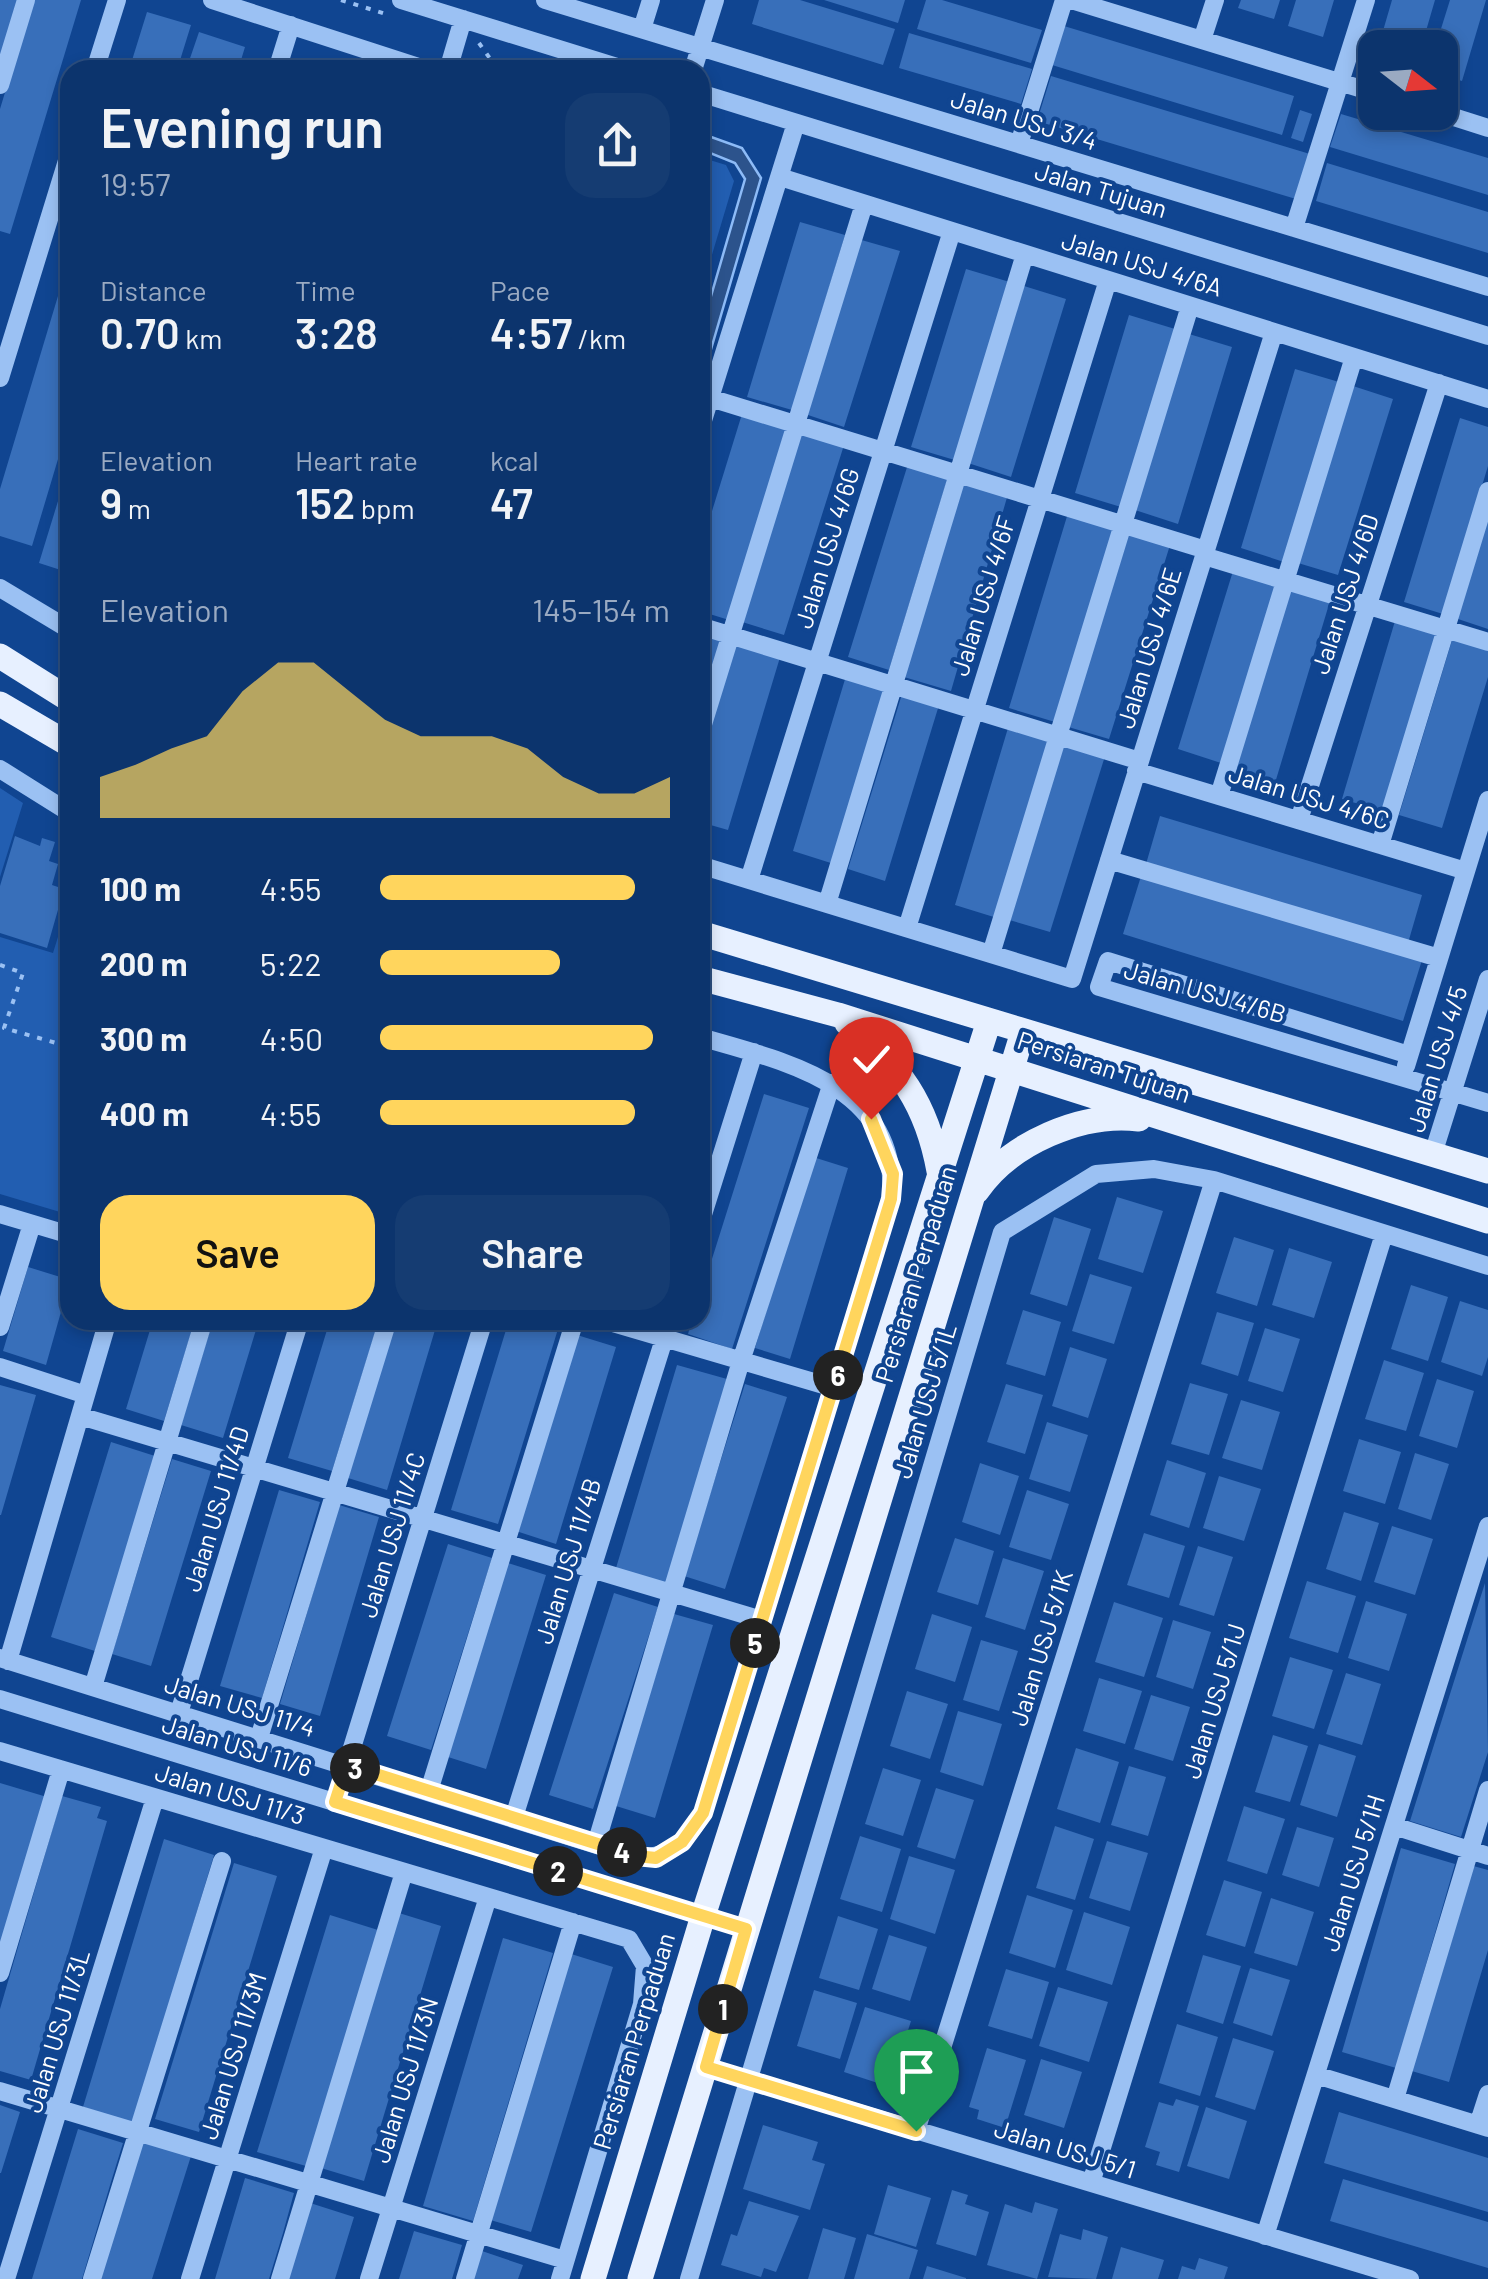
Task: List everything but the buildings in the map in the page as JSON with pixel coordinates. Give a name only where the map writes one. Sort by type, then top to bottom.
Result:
[{"type":"main road","points":[[0,656],[60,694]]},
{"type":"main road","points":[[0,704],[60,740]]},
{"type":"main road","name":"Persiaran Tujuan","points":[[710,936],[1488,1171]]},
{"type":"main road","name":"Persiaran Tujuan","points":[[710,981],[1011,1068],[1488,1221]]},
{"type":"main road","points":[[838,1015],[887,1056],[905,1078],[927,1118],[940,1176]]},
{"type":"main road","name":"Persiaran Perpaduan","points":[[593,2279],[704,1916],[989,1022]]},
{"type":"main road","name":"Persiaran Perpaduan","points":[[640,2279],[1023,1032]]},
{"type":"main road","points":[[970,1200],[1008,1160],[1066,1128],[1125,1117],[1189,1126]]},
{"type":"street","points":[[0,85],[26,0]]},
{"type":"street","points":[[98,60],[116,0]]},
{"type":"street","points":[[212,0],[398,60]]},
{"type":"street","points":[[401,0],[595,60]]},
{"type":"street","name":"Jalan USJ 3/4","points":[[544,0],[1488,287]]},
{"type":"street","points":[[642,30],[651,0]]},
{"type":"street","points":[[696,60],[715,0]]},
{"type":"street","points":[[1018,144],[1064,0]]},
{"type":"street","points":[[1072,0],[1358,88]]},
{"type":"street","points":[[1202,40],[1215,0]]},
{"type":"street","points":[[1294,228],[1366,0]]},
{"type":"street","points":[[451,60],[463,19]]},
{"type":"street","points":[[281,60],[291,25]]},
{"type":"street","name":"Jalan Tujuan","points":[[710,96],[1488,336]]},
{"type":"street","points":[[1458,118],[1485,127],[1488,107]]},
{"type":"street","points":[[796,122],[710,398],[1122,524],[1284,580],[1488,642]]},
{"type":"street","name":"Jalan USJ 4/6A","points":[[780,177],[1488,398]]},
{"type":"street","points":[[0,378],[60,183]]},
{"type":"street","points":[[710,700],[864,204]]},
{"type":"street","name":"Jalan USJ 4/6G","points":[[749,880],[952,231]]},
{"type":"street","points":[[827,904],[1025,254]]},
{"type":"street","name":"Jalan USJ 4/6F","points":[[907,928],[1108,280]]},
{"type":"street","points":[[710,868],[992,954],[1190,306]]},
{"type":"street","name":"Jalan USJ 4/6E","points":[[992,954],[1072,978],[1274,332]]},
{"type":"street","points":[[1219,796],[1354,356]]},
{"type":"street","name":"Jalan USJ 4/6D","points":[[1300,820],[1438,383]]},
{"type":"street","points":[[1380,845],[1488,491]]},
{"type":"street","points":[[0,588],[60,624]]},
{"type":"street","name":"Jalan USJ 4/6C","points":[[710,629],[1056,735],[1219,796],[1466,871]]},
{"type":"street","points":[[0,769],[60,807]]},
{"type":"street","points":[[1403,1076],[1488,800]]},
{"type":"street","points":[[1108,860],[1439,958]]},
{"type":"street","name":"Jalan USJ 4/6B","points":[[1409,1055],[1108,961],[1099,987],[1488,1103]]},
{"type":"street","name":"Jalan USJ 4/5","points":[[1433,1154],[1488,979]]},
{"type":"street","points":[[80,1416],[762,1620],[891,1199],[893,1174],[871,1119],[853,1097],[832,1083],[710,1039]]},
{"type":"street","points":[[710,1192],[754,1052]]},
{"type":"street","points":[[596,1844],[741,1361],[832,1083]]},
{"type":"street","name":"Jalan USJ 5/1L","points":[[689,2279],[1002,1232],[1096,1174],[1154,1169],[1214,1180],[1488,1266]]},
{"type":"street","name":"Jalan USJ 5/1K","points":[[916,2131],[1214,1180]]},
{"type":"street","points":[[0,1214],[60,1232]]},
{"type":"street","points":[[0,1328],[32,1224]]},
{"type":"street","name":"Jalan USJ 5/1J","points":[[1091,2183],[1384,1234]]},
{"type":"street","points":[[4,1660],[105,1330]]},
{"type":"street","points":[[93,1687],[201,1330]]},
{"type":"street","name":"Jalan USJ 11/4D","points":[[179,1713],[297,1330]]},
{"type":"street","points":[[259,1738],[385,1330]]},
{"type":"street","name":"Jalan USJ 11/4C","points":[[335,1802],[481,1330]]},
{"type":"street","points":[[429,1790],[571,1330]]},
{"type":"street","name":"Jalan USJ 11/4B","points":[[514,1817],[667,1330]]},
{"type":"street","points":[[669,1330],[741,1361],[834,1388]]},
{"type":"street","points":[[0,1367],[86,1395]]},
{"type":"street","name":"Jalan USJ 5/1H","points":[[1266,2236],[1394,1826],[1481,1573],[1488,1526]]},
{"type":"street","name":"Jalan USJ 11/4","points":[[4,1660],[596,1844],[656,1858],[669,1852],[703,1813],[762,1620]]},
{"type":"street","name":"Jalan USJ 11/6","points":[[0,1700],[746,1929]]},
{"type":"street","name":"Jalan USJ 11/3","points":[[0,1752],[629,1938],[638,1948],[646,1984],[565,2260]]},
{"type":"street","points":[[0,1973],[61,1770]]},
{"type":"street","points":[[1395,2099],[1488,1790]]},
{"type":"street","name":"Jalan USJ 11/3L","points":[[6,2279],[155,1798]]},
{"type":"street","points":[[1394,1826],[1488,1856]]},
{"type":"street","name":"Jalan USJ 11/3M","points":[[190,2279],[324,1848]]},
{"type":"street","points":[[92,2279],[222,1861]]},
{"type":"street","points":[[280,2279],[404,1872]]},
{"type":"street","name":"Jalan USJ 11/3N","points":[[369,2279],[488,1896]]},
{"type":"street","points":[[464,2279],[573,1922]]},
{"type":"street","name":"Jalan USJ 5/1","points":[[706,2067],[1410,2279]]},
{"type":"street","points":[[1316,2075],[1483,2126],[1488,2094]]},
{"type":"street","points":[[0,2091],[565,2260],[560,2279]]},
{"type":"path","points":[[0,964],[22,972],[3,1019],[4,1028],[60,1043]]},
{"type":"shaded area","points":[[710,137],[742,148],[761,178],[710,353],[710,300],[745,179],[735,163],[710,153]]},
{"type":"shaded area","points":[[710,160],[726,165],[734,181],[710,261]]},
{"type":"shaded area","points":[[0,788],[23,803],[0,877]]},
{"type":"shaded area","points":[[60,930],[60,1212],[0,1194],[0,937],[53,953]]},
{"type":"route","points":[[871,1119],[893,1174],[891,1199],[703,1813],[694,1829],[669,1852],[656,1858],[636,1856],[347,1765],[335,1802],[746,1929],[706,2067],[916,2131]]}]
